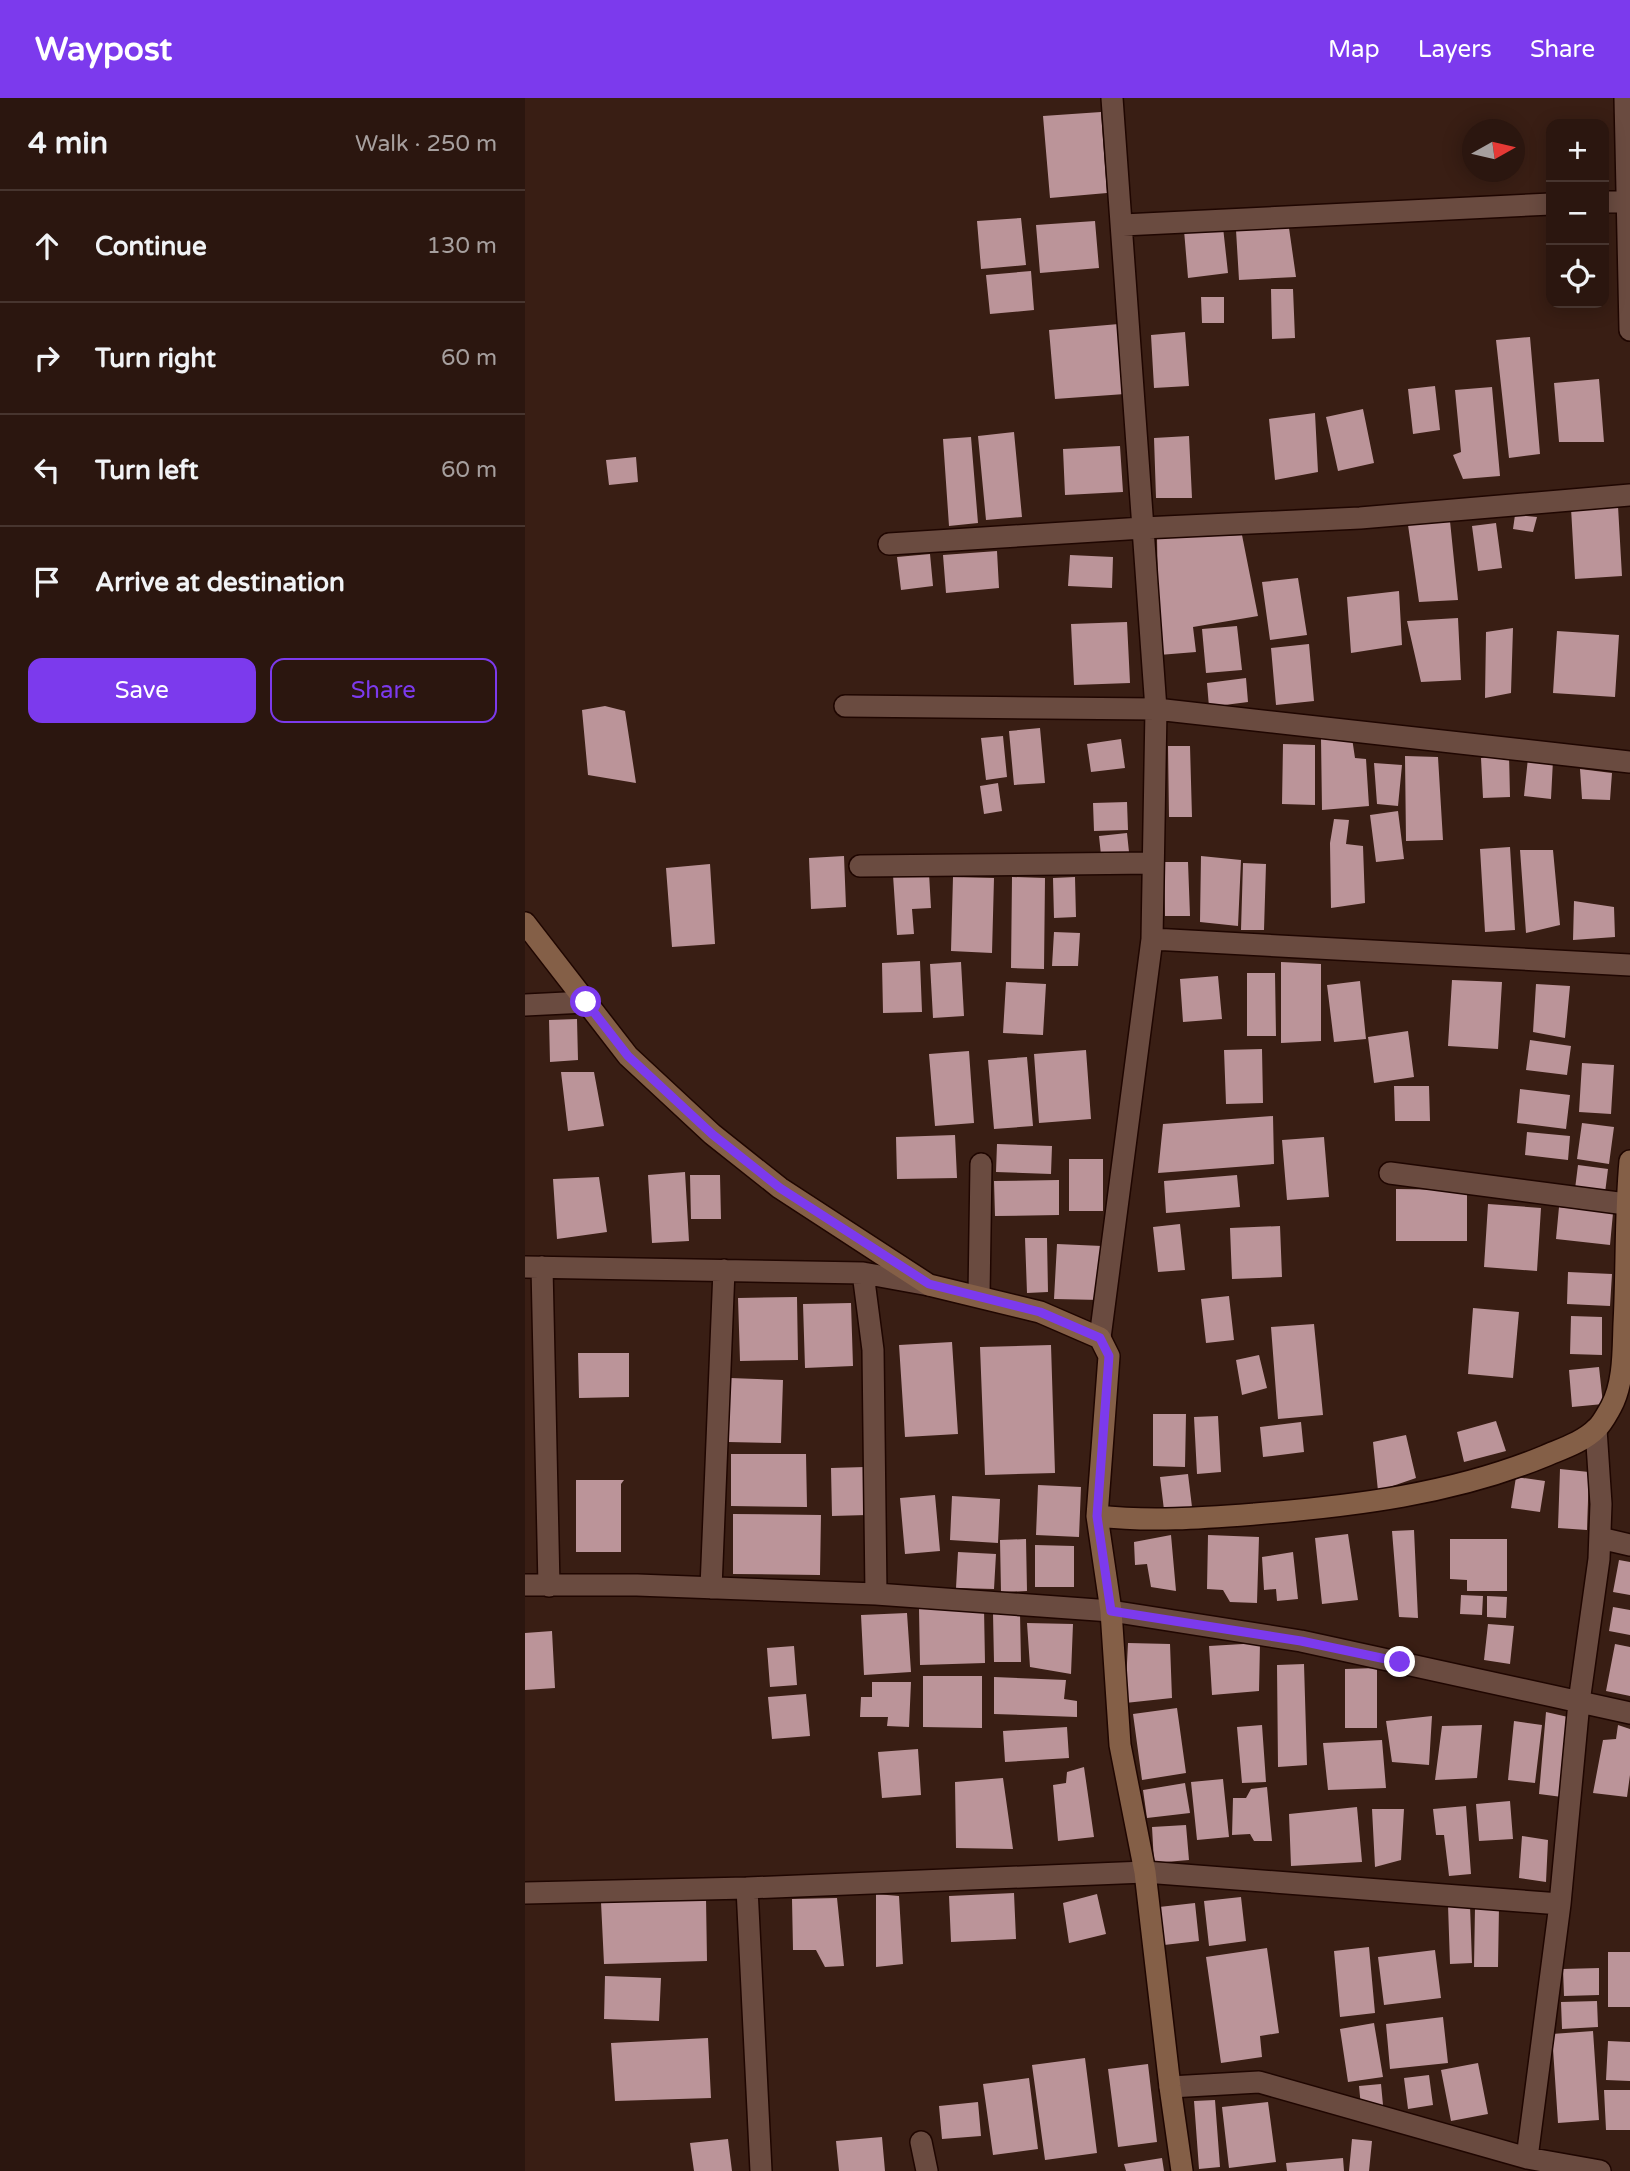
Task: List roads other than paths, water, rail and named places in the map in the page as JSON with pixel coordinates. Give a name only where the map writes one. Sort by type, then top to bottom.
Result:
[{"type":"main road","points":[[525,923],[628,1056],[712,1134],[780,1188],[929,1284],[1040,1312],[1100,1338],[1109,1356],[1097,1516],[1111,1611],[1120,1745],[1145,1872],[1182,2171]]},
{"type":"main road","points":[[1097,1516],[1134,1520],[1185,1520],[1328,1508],[1392,1499],[1522,1465],[1568,1446],[1597,1429],[1621,1405],[1627,1260],[1626,1204],[1630,1161]]},
{"type":"street","points":[[1100,1338],[1152,939],[1156,709],[1112,98]]},
{"type":"street","points":[[1625,98],[1630,330]]},
{"type":"street","points":[[1609,202],[1629,201]]},
{"type":"street","points":[[1123,225],[1546,204]]},
{"type":"street","points":[[889,544],[1372,517],[1630,495]]},
{"type":"street","points":[[845,706],[1156,709],[1630,762]]},
{"type":"street","points":[[860,866],[1153,863]]},
{"type":"street","points":[[1152,939],[1630,965]]},
{"type":"street","points":[[525,1004],[586,1002]]},
{"type":"street","points":[[979,1296],[981,1164]]},
{"type":"street","points":[[1389,1173],[1626,1204]]},
{"type":"street","points":[[549,1586],[534,1267],[863,1273],[929,1284]]},
{"type":"street","points":[[711,1588],[724,1270]]},
{"type":"street","points":[[863,1273],[873,1350],[876,1594]]},
{"type":"street","points":[[1527,2158],[1560,1904],[1579,1702],[1599,1559],[1601,1504],[1597,1429]]},
{"type":"street","points":[[1600,1538],[1630,1545]]},
{"type":"street","points":[[525,1585],[876,1594],[1111,1611],[1301,1641],[1630,1713]]},
{"type":"street","points":[[525,1893],[747,1888],[1145,1872],[1560,1904]]},
{"type":"street","points":[[747,1888],[761,2171]]},
{"type":"street","points":[[1170,2087],[1259,2082],[1527,2158],[1600,2171]]},
{"type":"street","points":[[921,2142],[927,2171]]}]
